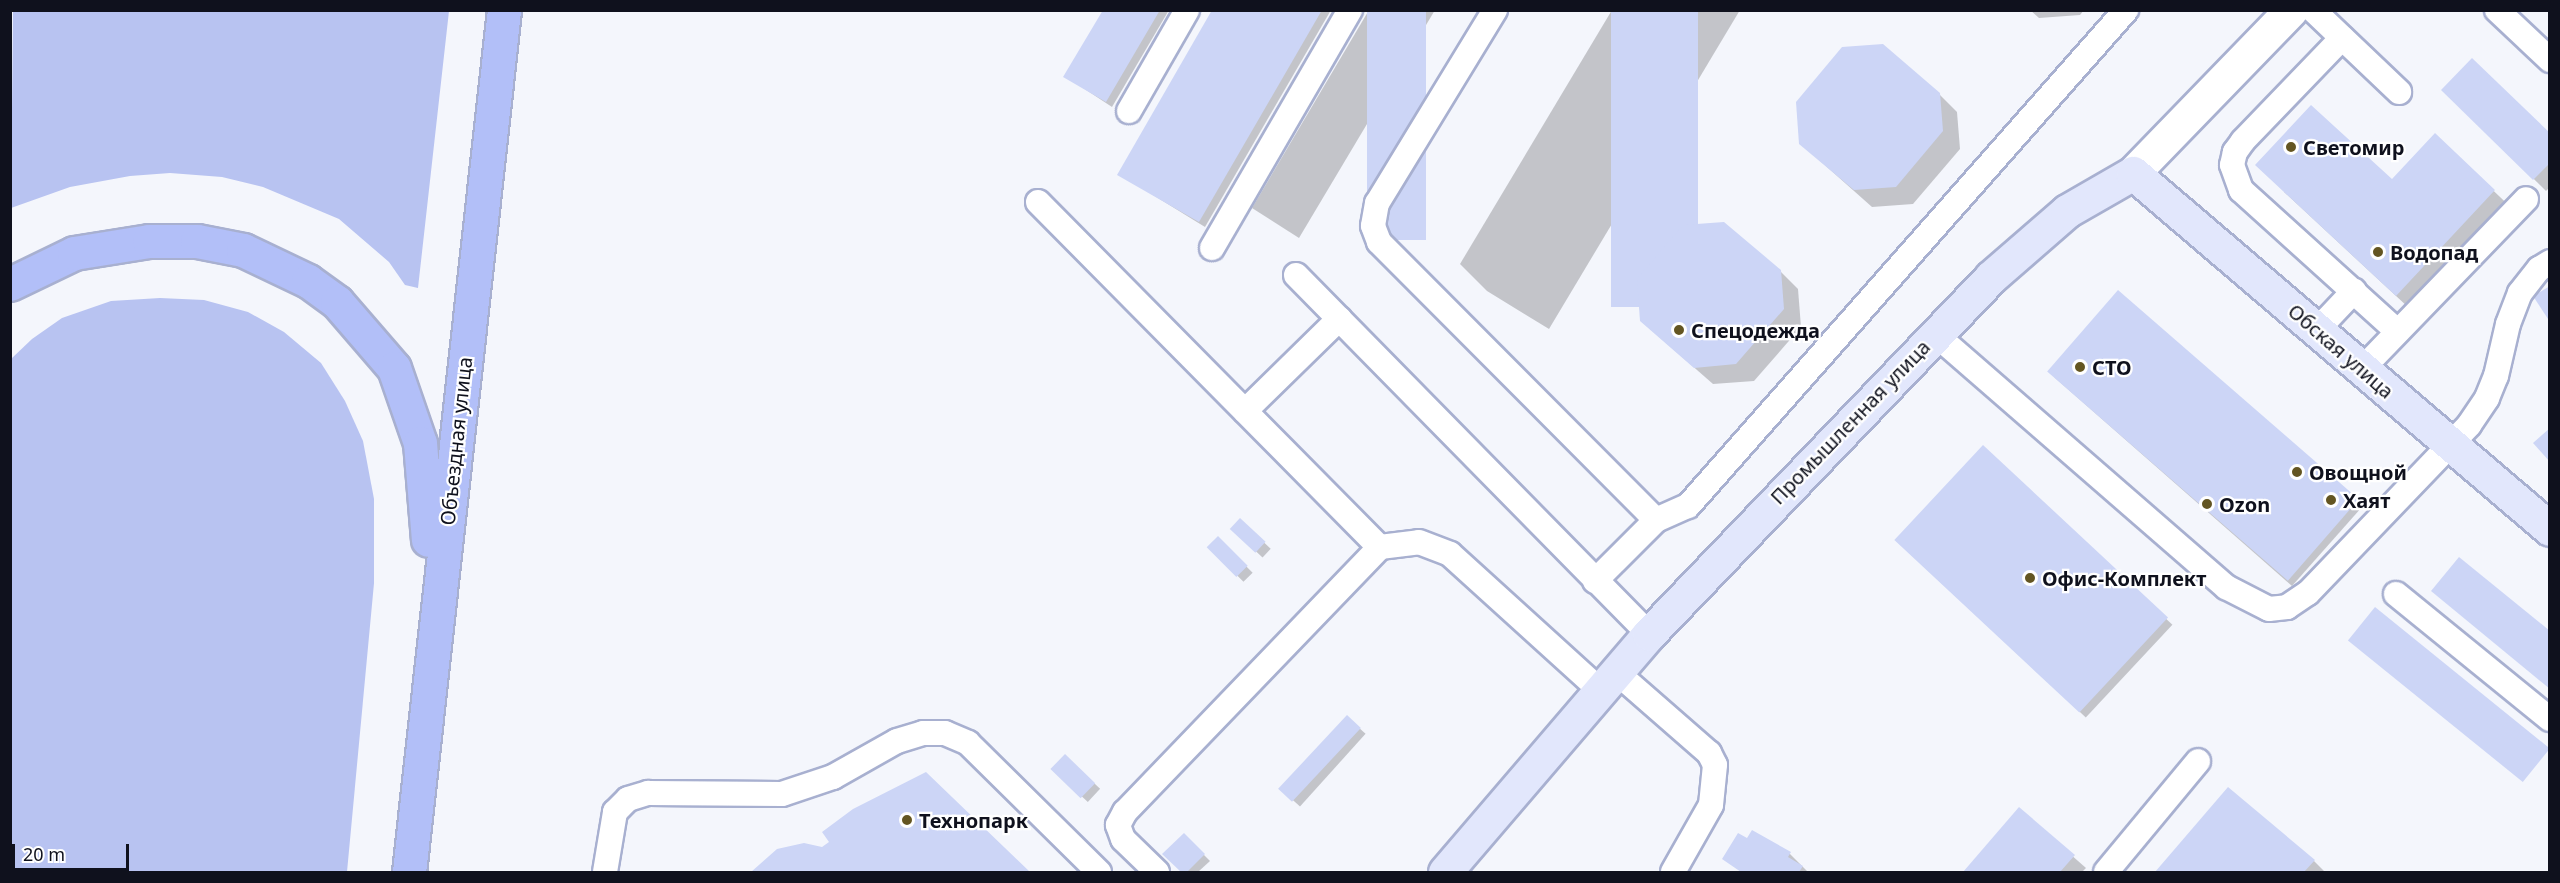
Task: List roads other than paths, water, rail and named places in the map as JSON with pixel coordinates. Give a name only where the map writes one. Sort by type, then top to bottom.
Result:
[{"type":"highway","name":"Объездная улица","points":[[409,873],[504,10]]},
{"type":"highway","points":[[10,284],[74,253],[149,241],[197,241],[243,250],[274,263],[337,302],[394,368],[420,443],[428,502],[429,686]]},
{"type":"main road","name":"Обская улица","points":[[2133,173],[2550,529]]},
{"type":"main road","name":"Промышленная улица","points":[[1445,873],[1607,680],[1935,334],[2042,231],[2067,211],[2133,173]]},
{"type":"street","name":"Промышленная улица","points":[[2133,173],[2291,10]]},
{"type":"lane","points":[[1129,111],[1187,10]]},
{"type":"lane","points":[[1212,248],[1350,10]]},
{"type":"lane","points":[[1495,10],[1377,203],[1372,226],[1379,242],[1656,520]]},
{"type":"lane","points":[[1595,581],[1656,520],[1689,506],[2126,10]]},
{"type":"lane","points":[[2313,10],[2399,92]]},
{"type":"lane","points":[[2497,10],[2550,60]]},
{"type":"lane","points":[[2342,38],[2243,141],[2232,165],[2241,190],[2397,331]]},
{"type":"lane","points":[[2362,369],[2526,199]]},
{"type":"lane","points":[[1038,201],[1380,547]]},
{"type":"lane","points":[[1935,334],[2226,587],[2269,609],[2287,607],[2308,593],[2451,446],[2487,398],[2520,293],[2539,269],[2550,262]]},
{"type":"lane","points":[[1296,275],[1649,634]]},
{"type":"lane","points":[[2317,330],[2354,291]]},
{"type":"lane","points":[[1245,411],[1339,319]]},
{"type":"lane","points":[[1157,873],[1123,839],[1118,825],[1125,812],[1380,547],[1419,542],[1450,554],[1607,680],[1709,753],[1715,765],[1711,805],[1672,873]]},
{"type":"lane","points":[[2396,594],[2550,719]]},
{"type":"lane","points":[[605,873],[610,827],[615,812],[628,799],[648,793],[782,794],[833,777],[897,741],[922,733],[945,733],[968,743],[1099,873]]},
{"type":"lane","points":[[2106,873],[2198,761]]},
{"type":"place","name":"Светомир","points":[[2291,147]]},
{"type":"place","name":"Водопад","points":[[2378,252]]},
{"type":"place","name":"Спецодежда","points":[[1679,330]]},
{"type":"place","name":"СТО","points":[[2080,367]]},
{"type":"place","name":"Овощной","points":[[2297,472]]},
{"type":"place","name":"Хаят","points":[[2331,500]]},
{"type":"place","name":"Ozon","points":[[2207,504]]},
{"type":"place","name":"Офис-Комплект","points":[[2030,578]]},
{"type":"place","name":"Технопарк","points":[[907,820]]}]
